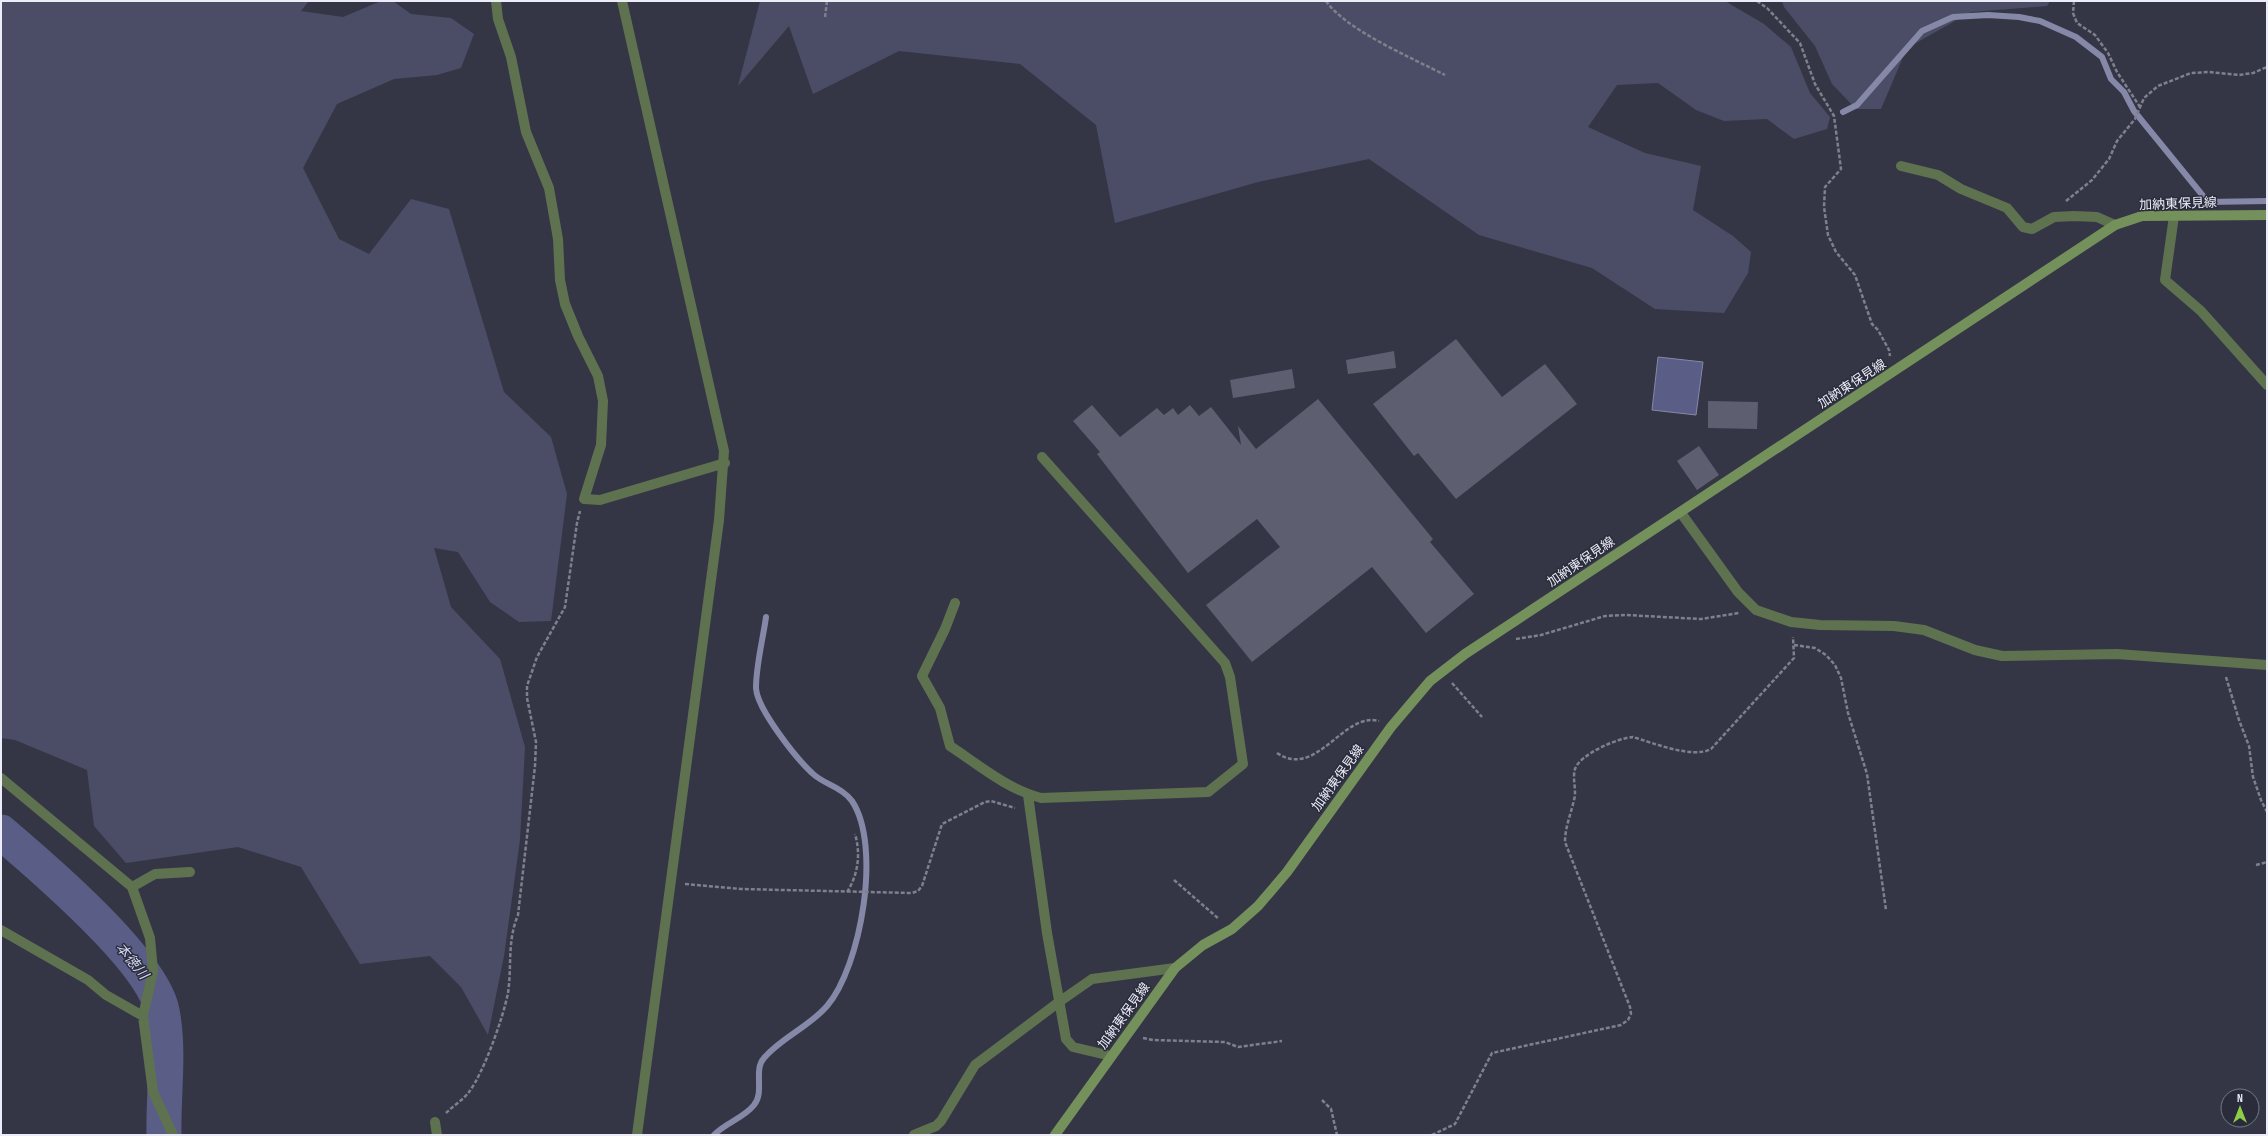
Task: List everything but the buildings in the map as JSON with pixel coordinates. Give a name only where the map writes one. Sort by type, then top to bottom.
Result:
[{"type":"main road","name":"加納東保見線","points":[[1055,1135],[1110,1056],[1175,968],[1203,945],[1232,929],[1258,906],[1287,872],[1391,727],[1430,681],[1498,632],[1900,369],[2115,225],[2142,216],[2267,215]]},
{"type":"street","points":[[496,1],[498,19],[511,57],[526,132],[549,188],[558,239],[560,280],[565,304],[578,336],[598,376],[603,401],[601,445],[584,499],[600,500],[725,463]]},
{"type":"street","points":[[622,1],[722,444],[725,463],[719,520],[636,1135]]},
{"type":"street","points":[[1901,166],[1938,175],[1961,189],[2007,208],[2023,227],[2032,229],[2054,218],[2074,216],[2097,218],[2115,225]]},
{"type":"street","points":[[2174,216],[2165,280],[2201,311],[2267,385]]},
{"type":"street","points":[[955,603],[945,629],[922,676],[940,708],[950,746],[1004,782],[1028,795],[1041,798],[1208,792],[1243,764],[1230,677],[1225,663],[1042,457]]},
{"type":"street","points":[[1681,513],[1738,592],[1756,610],[1791,622],[1820,625],[1894,626],[1924,630],[1975,650],[2002,656],[2117,654],[2267,665]]},
{"type":"street","points":[[1,778],[132,887],[150,938],[153,971],[143,1016],[153,1092],[173,1135]]},
{"type":"street","points":[[1028,795],[1059,1002],[1066,1039],[1073,1047],[1110,1056]]},
{"type":"street","points":[[132,887],[155,874],[190,872]]},
{"type":"street","points":[[1,930],[88,980],[106,994],[143,1016]]},
{"type":"street","points":[[914,1135],[936,1126],[941,1121],[975,1065],[1059,1002],[1092,980],[1175,968]]},
{"type":"street","points":[[435,1122],[437,1135]]},
{"type":"path","points":[[825,17],[827,1]]},
{"type":"path","points":[[1326,1],[1333,12],[1354,27],[1445,75]]},
{"type":"path","points":[[1757,1],[1767,8],[1800,43],[1815,84],[1834,116],[1841,169],[1825,187],[1824,207],[1828,235],[1836,252],[1855,275],[1872,324],[1878,330],[1889,350],[1890,359],[1900,369]]},
{"type":"path","points":[[2074,1],[2073,13],[2077,23],[2095,35],[2108,52],[2118,72],[2140,107]]},
{"type":"path","points":[[2054,218],[2063,204],[2092,180],[2109,159],[2117,141],[2135,118],[2144,98],[2158,86],[2180,77],[2209,72],[2239,75],[2254,73],[2267,67]]},
{"type":"path","points":[[435,1122],[469,1092],[492,1046],[508,993],[510,946],[512,930],[518,915],[536,766],[536,742],[527,698],[527,686],[539,652],[556,626],[565,607],[576,523],[584,499]]},
{"type":"path","points":[[1498,632],[1504,637],[1528,638],[1605,616],[1626,615],[1701,620],[1756,610]]},
{"type":"path","points":[[1432,1135],[1455,1124],[1492,1054],[1597,1032],[1621,1025],[1628,1020],[1631,1014],[1630,1007],[1565,842],[1568,821],[1575,799],[1575,769],[1579,763],[1591,753],[1628,738],[1692,753],[1704,753],[1711,749],[1794,658],[1791,622]]},
{"type":"path","points":[[1793,645],[1815,648],[1826,655],[1841,678],[1850,720],[1866,774],[1886,910]]},
{"type":"path","points":[[2220,662],[2249,746],[2253,777],[2267,812]]},
{"type":"path","points":[[1444,671],[1470,705],[1482,717]]},
{"type":"path","points":[[1277,753],[1285,758],[1305,758],[1320,750],[1359,723],[1370,718],[1391,727]]},
{"type":"path","points":[[670,883],[741,889],[912,893],[918,891],[922,886],[942,824],[976,805],[991,801],[1030,812]]},
{"type":"path","points":[[847,892],[854,882],[858,861],[855,834]]},
{"type":"path","points":[[2256,865],[2267,862]]},
{"type":"path","points":[[1174,880],[1232,929]]},
{"type":"path","points":[[1129,1031],[1137,1037],[1153,1040],[1225,1042],[1238,1047],[1282,1041]]},
{"type":"path","points":[[1322,1100],[1332,1109],[1337,1135]]},
{"type":"shaded area","points":[[1,1],[309,1],[301,11],[343,17],[381,1],[393,1],[411,14],[451,18],[474,34],[461,68],[437,75],[394,79],[337,104],[303,168],[339,239],[369,254],[411,199],[449,209],[504,392],[551,437],[567,494],[551,621],[519,622],[490,602],[458,552],[434,548],[451,607],[500,659],[525,747],[520,840],[504,956],[488,1035],[461,987],[430,956],[360,964],[301,867],[238,847],[126,863],[94,826],[87,770],[15,740],[1,738]]},
{"type":"shaded area","points":[[760,1],[1725,1],[1764,24],[1791,47],[1810,93],[1830,117],[1827,129],[1794,139],[1767,119],[1724,121],[1696,110],[1658,83],[1617,85],[1588,127],[1645,153],[1701,166],[1693,210],[1733,236],[1751,252],[1748,273],[1724,313],[1655,309],[1592,268],[1479,235],[1369,159],[1258,182],[1115,223],[1096,125],[1020,64],[899,51],[813,94],[789,26],[738,86]]},
{"type":"shaded area","points":[[1782,1],[2050,1],[2047,6],[1971,12],[1907,48],[1881,109],[1856,109],[1832,84],[1815,46],[1784,7]]},
{"type":"shaded area","points":[[1658,357],[1703,362],[1696,415],[1652,410]]},
{"type":"waterway","points":[[1843,112],[1857,105],[1922,31],[1953,17],[1988,15],[2019,17],[2040,21],[2076,37],[2102,57],[2111,79],[2124,92],[2134,111],[2208,202],[2267,201]]},
{"type":"waterway","points":[[714,1135],[723,1127],[750,1110],[754,1105],[759,1094],[759,1069],[764,1058],[779,1044],[820,1013],[827,1006],[839,988],[858,935],[864,905],[866,846],[861,821],[852,801],[843,792],[816,777],[805,766],[778,733],[758,697],[756,688],[757,670],[766,617]]},
{"type":"waterway","name":"本徳川","points":[[1,832],[67,890],[118,941],[139,967],[154,990],[162,1011],[166,1041],[164,1135]]}]
